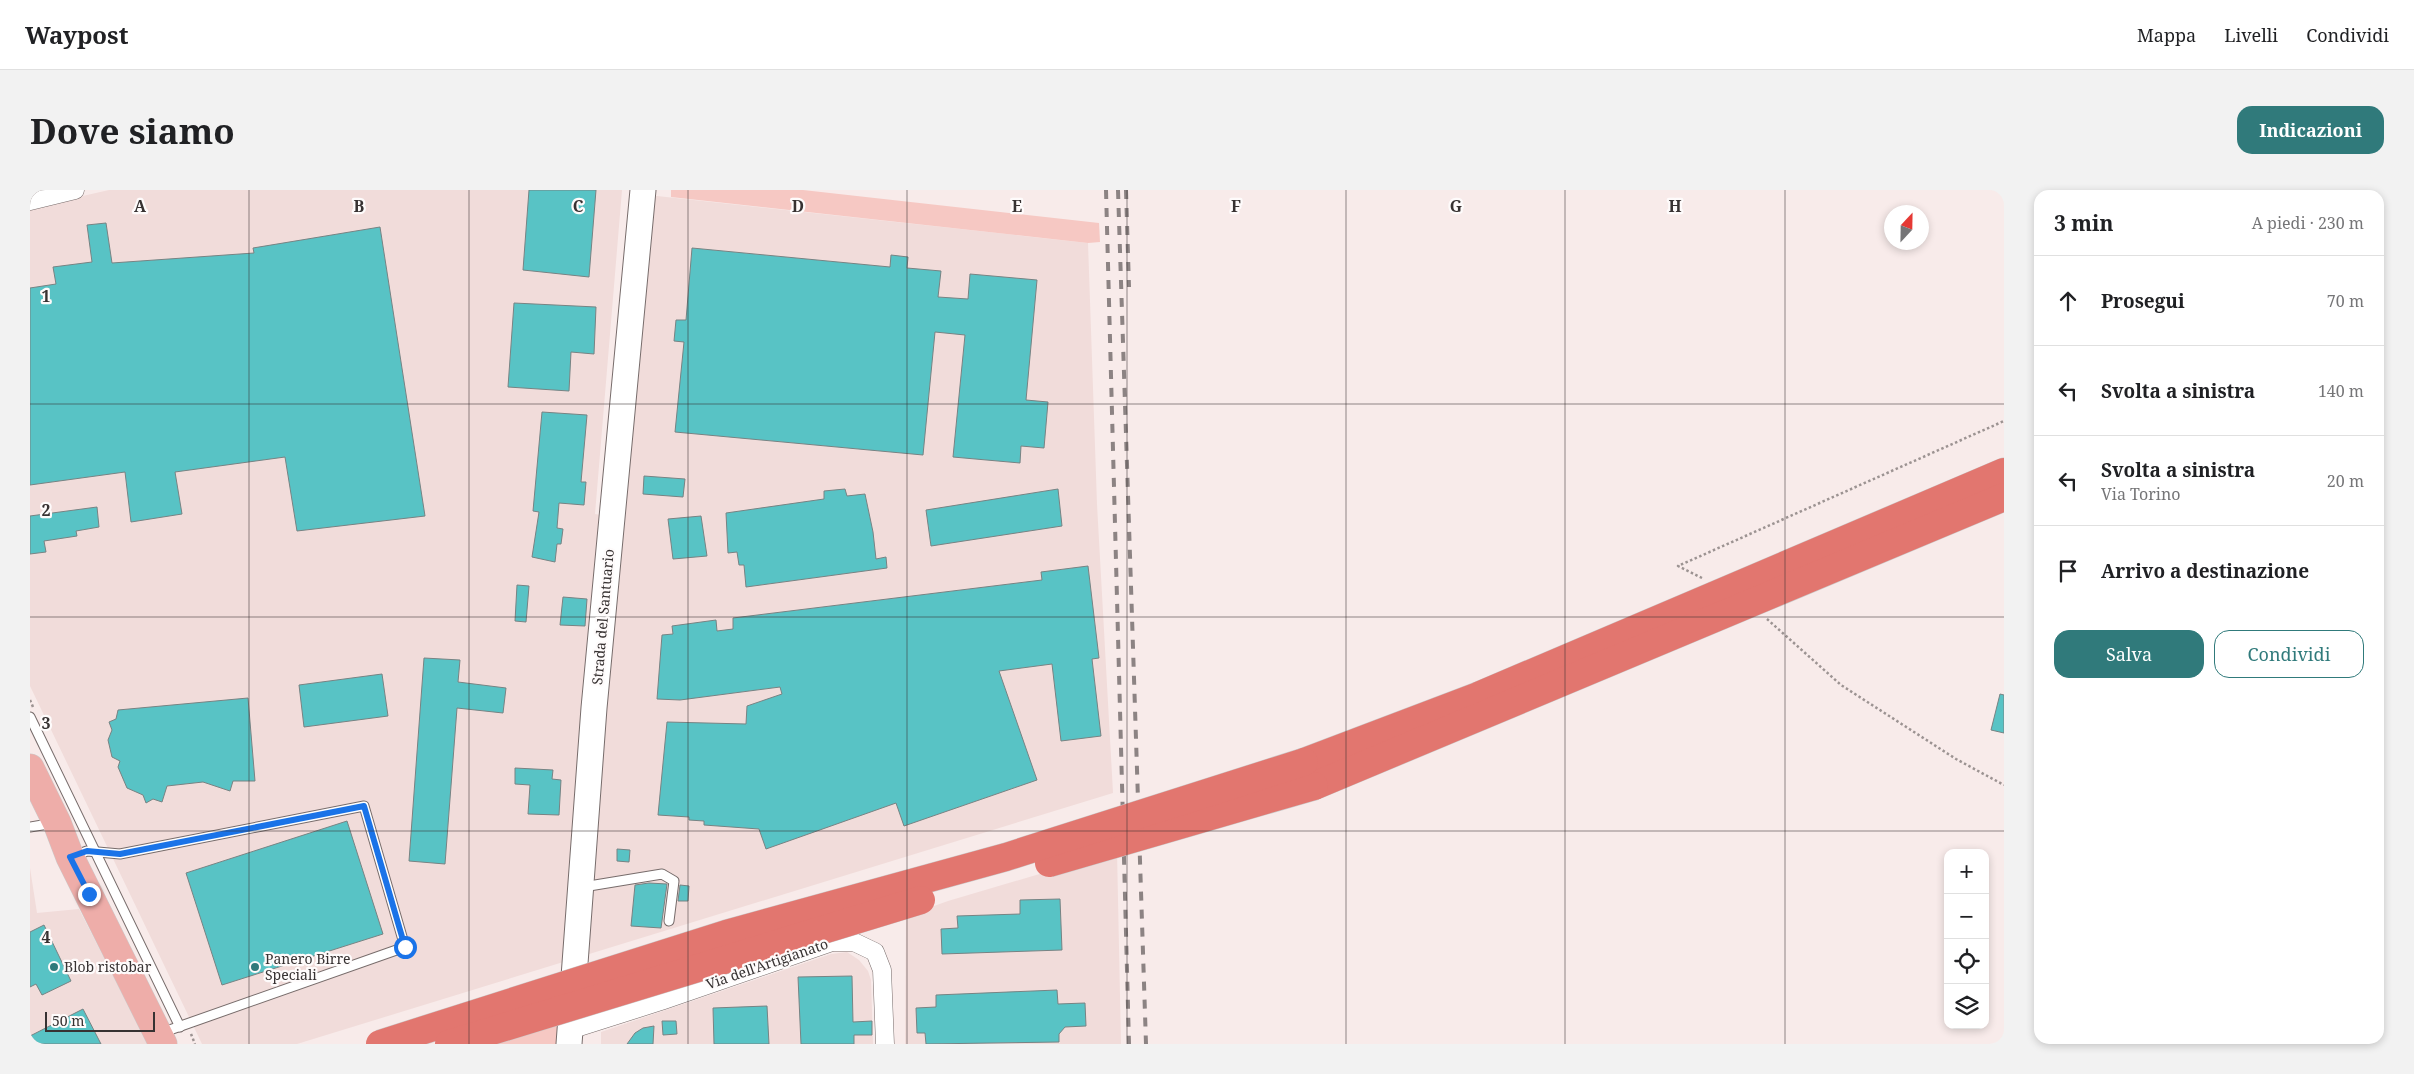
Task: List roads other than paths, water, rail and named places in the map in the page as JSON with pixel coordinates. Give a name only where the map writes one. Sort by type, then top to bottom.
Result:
[{"type":"highway","points":[[380,1044],[726,934],[1309,774],[1478,696],[2004,472]]},
{"type":"highway","points":[[449,1044],[894,908],[1309,774],[2004,497]]},
{"type":"main road","points":[[30,768],[57,823],[83,854],[167,1035]]},
{"type":"street","points":[[30,201],[75,190]]},
{"type":"street","name":"Strada del Santuario","points":[[570,1037],[594,708],[643,190]]},
{"type":"street","name":"Via dell'Artigianato","points":[[570,1037],[661,1001],[832,942],[854,942],[874,952],[882,970],[885,1044]]},
{"type":"lane","points":[[30,717],[83,854],[120,854],[364,806],[405,947],[167,1035]]},
{"type":"lane","points":[[30,827],[57,823]]},
{"type":"lane","points":[[581,888],[662,874],[674,881],[669,921]]},
{"type":"railway","points":[[1106,190],[1129,1044]]},
{"type":"railway","points":[[1118,190],[1146,1044]]},
{"type":"railway","points":[[1126,190],[1129,287]]},
{"type":"place","name":"Blob ristobar","points":[[54,967]]},
{"type":"place","name":"Panero Birre Speciali","points":[[255,967]]}]
